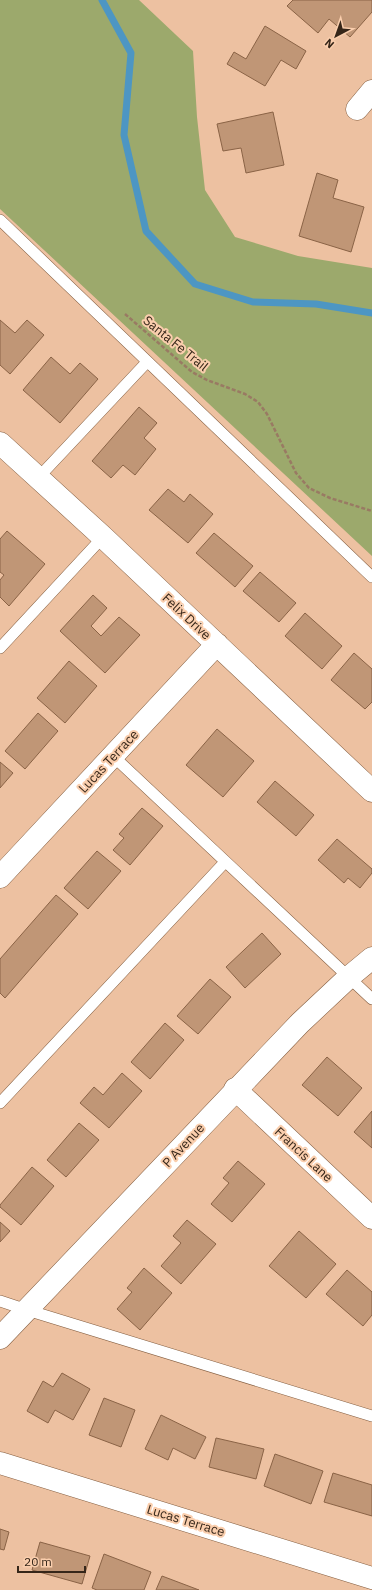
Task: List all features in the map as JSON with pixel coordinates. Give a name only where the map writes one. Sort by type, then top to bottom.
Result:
[{"type":"street","points":[[357,109],[372,91]]},
{"type":"street","name":"Felix Drive","points":[[0,443],[103,537],[372,791]]},
{"type":"street","name":"Lucas Terrace","points":[[0,877],[217,644]]},
{"type":"street","name":"P Avenue","points":[[0,1338],[300,1023],[349,977],[372,958]]},
{"type":"street","name":"Francis Lane","points":[[235,1090],[372,1218]]},
{"type":"street","name":"Lucas Terrace","points":[[0,1463],[372,1578]]},
{"type":"lane","points":[[0,220],[372,577]]},
{"type":"lane","points":[[38,478],[147,362]]},
{"type":"lane","points":[[0,646],[103,537]]},
{"type":"lane","points":[[113,756],[372,999]]},
{"type":"lane","points":[[0,1104],[225,862]]},
{"type":"lane","points":[[0,1301],[372,1416]]},
{"type":"path","name":"Santa Fe Trail","points":[[120,309],[192,372],[207,380],[245,394],[258,402],[267,414],[296,473],[308,488],[330,498],[372,511]]},
{"type":"green space","points":[[0,0],[139,0],[193,51],[197,117],[205,190],[235,237],[298,256],[372,268],[372,556],[0,209]]},
{"type":"building","points":[[293,0],[372,0],[372,12],[350,37],[329,19],[318,33],[287,6]]},
{"type":"building","points":[[265,26],[306,51],[296,69],[281,60],[265,86],[227,64],[234,52],[246,59]]},
{"type":"building","points":[[273,112],[284,165],[246,173],[241,148],[223,151],[217,124]]},
{"type":"building","points":[[317,173],[338,180],[333,198],[364,207],[351,252],[299,236]]},
{"type":"building","points":[[0,320],[15,333],[27,320],[44,335],[10,374],[0,365]]},
{"type":"building","points":[[51,357],[70,374],[80,363],[98,379],[60,423],[23,390]]},
{"type":"building","points":[[139,407],[157,423],[144,438],[156,449],[135,475],[123,465],[111,478],[92,461]]},
{"type":"building","points":[[168,489],[184,502],[190,494],[213,514],[188,543],[149,510]]},
{"type":"building","points":[[7,531],[45,564],[9,606],[0,597],[0,580],[4,575],[0,572],[0,539]]},
{"type":"building","points":[[214,533],[253,566],[235,587],[196,553]]},
{"type":"building","points":[[260,572],[296,603],[279,622],[243,591]]},
{"type":"building","points":[[93,595],[107,608],[91,626],[101,636],[119,617],[140,635],[105,673],[60,631]]},
{"type":"building","points":[[305,613],[342,646],[322,669],[285,636]]},
{"type":"building","points":[[354,653],[372,669],[372,702],[365,709],[331,680]]},
{"type":"building","points":[[69,661],[97,686],[65,723],[37,698]]},
{"type":"building","points":[[38,713],[58,731],[25,769],[5,751]]},
{"type":"building","points":[[217,729],[254,761],[223,797],[186,765]]},
{"type":"building","points":[[0,762],[13,773],[0,788]]},
{"type":"building","points":[[275,781],[314,815],[296,836],[257,802]]},
{"type":"building","points":[[142,808],[163,826],[130,865],[113,850],[124,838],[119,834]]},
{"type":"building","points":[[337,839],[372,869],[372,873],[360,888],[348,878],[344,883],[318,860]]},
{"type":"building","points":[[97,851],[121,871],[88,909],[64,888]]},
{"type":"building","points":[[56,895],[78,914],[5,998],[0,993],[0,959]]},
{"type":"building","points":[[262,933],[281,954],[245,988],[226,967]]},
{"type":"building","points":[[210,979],[231,997],[198,1034],[177,1016]]},
{"type":"building","points":[[165,1023],[184,1040],[150,1079],[131,1062]]},
{"type":"building","points":[[327,1057],[362,1088],[338,1116],[302,1085]]},
{"type":"building","points":[[122,1073],[142,1091],[109,1128],[80,1103],[94,1087],[103,1095]]},
{"type":"building","points":[[372,1111],[372,1148],[354,1132]]},
{"type":"building","points":[[79,1123],[99,1140],[66,1177],[47,1160]]},
{"type":"building","points":[[238,1161],[265,1184],[232,1222],[211,1204],[229,1183],[223,1178]]},
{"type":"building","points":[[32,1167],[54,1186],[21,1225],[0,1207],[0,1205]]},
{"type":"building","points":[[187,1220],[216,1244],[181,1284],[161,1266],[181,1243],[173,1236]]},
{"type":"building","points":[[0,1222],[10,1231],[0,1242]]},
{"type":"building","points":[[299,1231],[336,1264],[306,1298],[269,1266]]},
{"type":"building","points":[[144,1268],[172,1293],[140,1330],[117,1309],[132,1292],[127,1288]]},
{"type":"building","points":[[347,1270],[372,1292],[372,1315],[363,1326],[326,1294]]},
{"type":"building","points":[[62,1373],[90,1389],[73,1420],[55,1410],[48,1423],[27,1411],[43,1381],[53,1387]]},
{"type":"building","points":[[104,1398],[135,1410],[121,1447],[89,1435]]},
{"type":"building","points":[[161,1415],[206,1437],[195,1459],[173,1448],[168,1460],[145,1449]]},
{"type":"building","points":[[216,1438],[264,1449],[256,1479],[209,1467]]},
{"type":"building","points":[[275,1454],[323,1471],[311,1504],[264,1486]]},
{"type":"building","points":[[333,1473],[372,1485],[372,1516],[324,1502]]},
{"type":"building","points":[[0,1529],[9,1532],[4,1550],[0,1549]]},
{"type":"building","points":[[40,1542],[90,1556],[82,1584],[32,1570]]},
{"type":"building","points":[[104,1554],[151,1572],[144,1590],[97,1590],[92,1588]]},
{"type":"building","points":[[162,1576],[199,1590],[156,1590]]},
{"type":"waterway","points":[[102,0],[131,53],[124,135],[146,231],[195,284],[253,302],[316,304],[372,313]]}]
